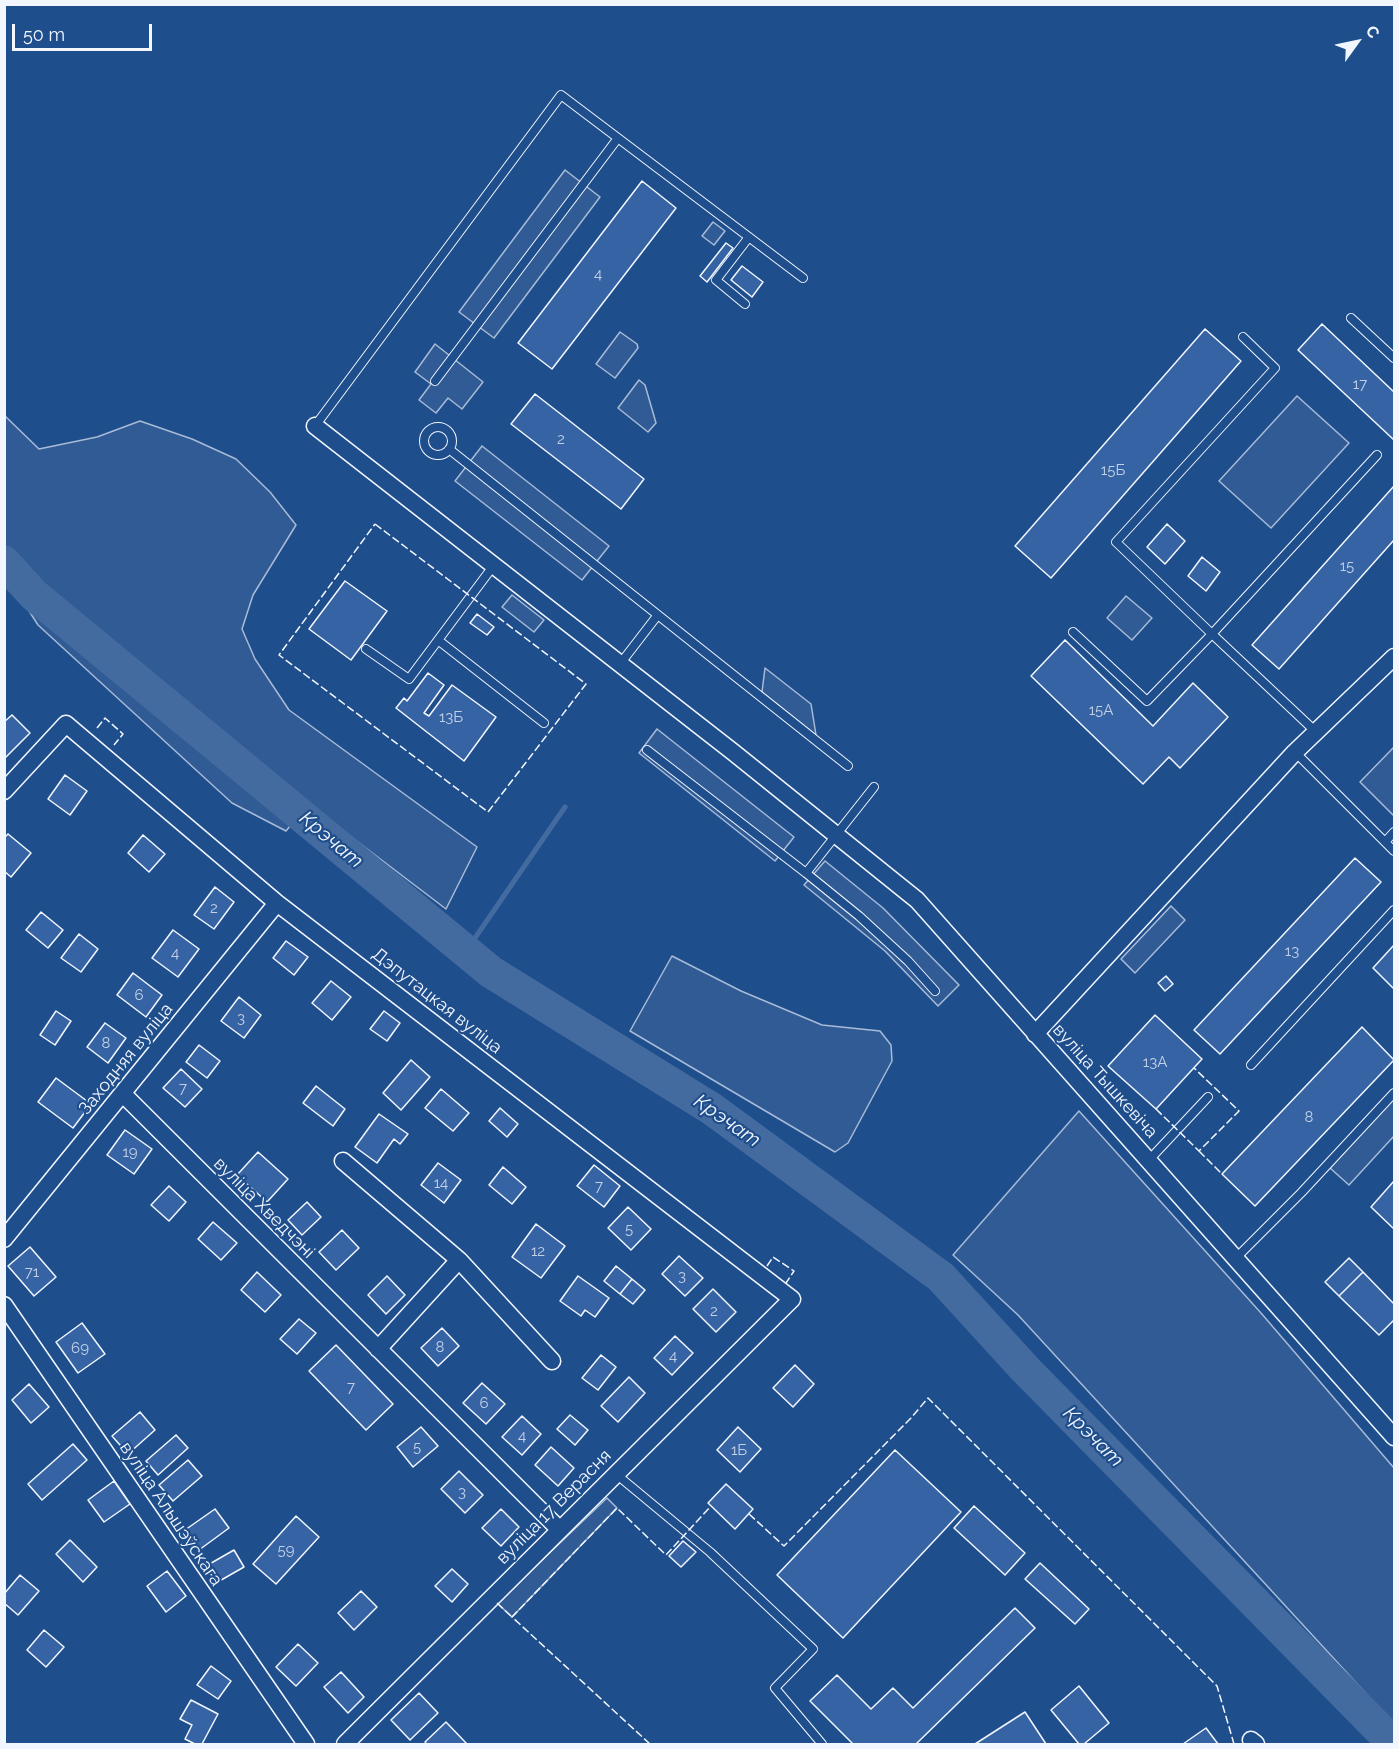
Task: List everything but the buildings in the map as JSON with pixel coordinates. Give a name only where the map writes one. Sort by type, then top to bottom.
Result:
[{"type":"street","points":[[315,426],[917,900],[1035,1034]]},
{"type":"street","name":"вуліца Тышкевіча","points":[[1392,1429],[1035,1034],[1295,752],[1395,657]]},
{"type":"street","name":"Дэпутацкая вуліца","points":[[4,791],[66,724],[277,903],[792,1299]]},
{"type":"street","name":"Заходняя вуліца","points":[[4,1239],[277,903]]},
{"type":"street","name":"вуліца Хведчэні","points":[[123,1094],[560,1529]]},
{"type":"street","points":[[343,1161],[459,1260],[552,1361]]},
{"type":"street","points":[[378,1349],[459,1260]]},
{"type":"street","name":"вуліца 17 Верасня","points":[[345,1744],[792,1299]]},
{"type":"street","name":"вуліца Альшэўскага","points":[[4,1305],[306,1744]]},
{"type":"lane","points":[[315,426],[561,95],[803,278]]},
{"type":"lane","points":[[435,381],[618,138]]},
{"type":"lane","points":[[745,304],[716,280],[749,237]]},
{"type":"lane","points":[[1352,318],[1395,358]]},
{"type":"lane","points":[[1243,338],[1275,368],[1116,542],[1315,732]]},
{"type":"lane","points":[[449,449],[848,766]]},
{"type":"lane","points":[[1073,632],[1147,701],[1377,455]]},
{"type":"lane","points":[[366,649],[409,679],[494,565]]},
{"type":"lane","points":[[620,664],[657,616]]},
{"type":"lane","points":[[438,640],[544,723]]},
{"type":"lane","points":[[647,750],[860,916],[908,961],[935,991]]},
{"type":"lane","points":[[1295,752],[1395,851]]},
{"type":"lane","points":[[806,873],[874,788]]},
{"type":"lane","points":[[1385,842],[1395,832]]},
{"type":"lane","points":[[1251,1065],[1395,910]]},
{"type":"lane","points":[[1236,1258],[1395,1093]]},
{"type":"lane","points":[[1149,1161],[1208,1097]]},
{"type":"lane","points":[[616,1474],[710,1552],[813,1649],[775,1688],[822,1744]]},
{"type":"shaded area","points":[[565,170],[600,197],[494,338],[459,312]]},
{"type":"shaded area","points":[[713,222],[725,231],[714,245],[702,236]]},
{"type":"shaded area","points":[[620,332],[637,344],[638,348],[615,378],[596,364]]},
{"type":"shaded area","points":[[435,344],[483,382],[462,409],[448,398],[436,413],[419,400],[431,384],[415,372]]},
{"type":"shaded area","points":[[639,380],[645,385],[656,423],[648,432],[618,408]]},
{"type":"shaded area","points":[[1297,396],[1349,443],[1271,528],[1219,481]]},
{"type":"shaded area","points":[[5,416],[39,449],[97,437],[140,421],[192,439],[236,459],[270,492],[296,525],[253,595],[242,629],[255,659],[289,710],[477,847],[446,909],[308,804],[286,831],[232,803],[38,625],[5,573]]},
{"type":"shaded area","points":[[482,446],[609,546],[582,580],[455,481]]},
{"type":"shaded area","points":[[512,595],[544,620],[534,632],[502,607]]},
{"type":"shaded area","points":[[1126,596],[1152,618],[1132,640],[1107,618]]},
{"type":"shaded area","points":[[765,668],[811,704],[816,735],[762,692]]},
{"type":"shaded area","points":[[657,729],[794,837],[775,861],[639,753]]},
{"type":"shaded area","points":[[1394,747],[1394,816],[1360,782]]},
{"type":"shaded area","points":[[825,861],[883,908],[959,985],[938,1006],[885,951],[804,885]]},
{"type":"shaded area","points":[[1171,906],[1185,920],[1135,973],[1121,959]]},
{"type":"shaded area","points":[[672,956],[741,991],[822,1025],[880,1031],[891,1045],[892,1061],[848,1143],[835,1152],[630,1031]]},
{"type":"shaded area","points":[[1394,1098],[1394,1136],[1349,1185],[1330,1168]]},
{"type":"shaded area","points":[[1079,1111],[1261,1313],[1394,1468],[1394,1724],[1018,1315],[953,1255]]},
{"type":"shaded area","points":[[607,1498],[617,1508],[512,1617],[497,1603]]},
{"type":"waterway","name":"Крэчат","points":[[4,562],[34,595],[491,972],[712,1109],[941,1277],[1026,1370],[1394,1744]]},
{"type":"waterway","points":[[466,951],[565,807]]},
{"type":"fence","points":[[375,524],[586,684],[488,812],[279,655],[375,524]]},
{"type":"fence","points":[[97,728],[105,718],[123,734],[114,745]]},
{"type":"fence","points":[[1156,1109],[1199,1151],[1239,1111],[1194,1068]]},
{"type":"fence","points":[[1199,1151],[1222,1174]]},
{"type":"fence","points":[[767,1266],[773,1257],[794,1271],[786,1283]]},
{"type":"fence","points":[[749,1514],[784,1546],[928,1398],[1217,1686],[1234,1744]]},
{"type":"fence","points":[[650,1744],[512,1617],[617,1508],[666,1555],[711,1506]]},
{"type":"fence","points":[[497,1603],[512,1617]]}]
